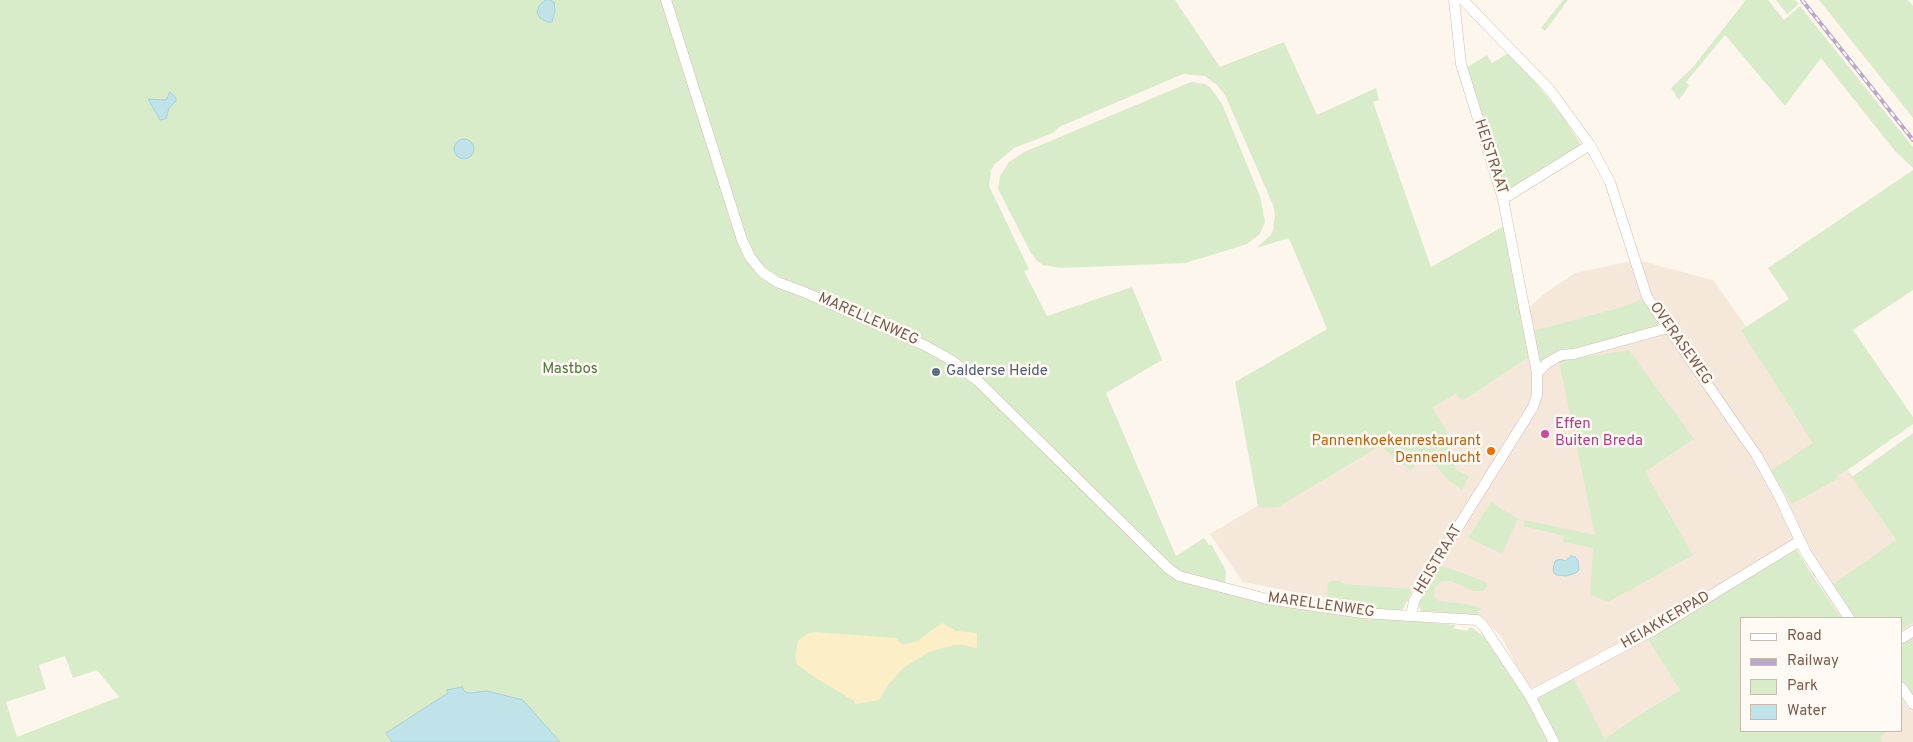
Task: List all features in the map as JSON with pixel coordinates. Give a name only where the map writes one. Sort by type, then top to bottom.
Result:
[{"type":"street","name":"MARELLENWEG","points":[[666,0],[742,240],[750,257],[762,272],[777,282],[924,345],[951,360],[978,381],[1169,569],[1179,576],[1267,599],[1362,614],[1411,616]]},
{"type":"street","name":"HEISTRAAT","points":[[1454,0],[1460,64],[1504,199],[1537,373],[1537,395],[1533,407],[1438,559],[1414,601],[1411,616],[1477,620],[1482,624],[1530,696],[1554,742]]},
{"type":"street","name":"OVERASEWEG","points":[[1463,0],[1550,90],[1590,145],[1610,182],[1647,297],[1757,456],[1811,562],[1849,617]]},
{"type":"street","points":[[1504,199],[1590,145]]},
{"type":"street","points":[[1537,373],[1547,363],[1562,355],[1574,354],[1668,328]]},
{"type":"street","name":"HEIAKKERPAD","points":[[1530,696],[1654,630],[1800,541]]},
{"type":"street","points":[[1903,689],[1913,704]]},
{"type":"shaded area","points":[[1637,260],[1713,280],[1897,539],[1913,535],[1913,742],[1859,742],[1853,732],[1903,732],[1903,617],[1809,617],[1824,589],[1791,540],[1651,634],[1680,690],[1605,739],[1571,679],[1531,693],[1501,636],[1475,611],[1462,605],[1325,598],[1243,582],[1210,534],[1375,436],[1430,399],[1545,293],[1575,273]]},
{"type":"green space","name":"Mastbos","points":[[0,0],[1175,0],[1220,67],[1284,42],[1317,115],[1376,88],[1379,100],[1373,102],[1431,267],[1504,226],[1529,357],[1462,401],[1455,394],[1432,408],[1451,438],[1410,470],[1380,446],[1278,507],[1264,508],[1258,506],[1235,382],[1327,329],[1289,238],[1256,248],[1270,236],[1273,230],[1275,214],[1273,205],[1225,95],[1217,85],[1205,76],[1183,74],[1059,127],[1053,133],[1014,148],[995,164],[991,170],[989,186],[1029,269],[1024,271],[1047,316],[1132,287],[1160,354],[1162,360],[1106,393],[1176,556],[1204,538],[1209,545],[1211,544],[1224,567],[1226,572],[1225,584],[1229,595],[1456,625],[1453,628],[1467,631],[1471,627],[1486,638],[1528,703],[1571,674],[1605,739],[1680,690],[1647,637],[1794,546],[1839,617],[1740,617],[1740,732],[1887,732],[1880,736],[1883,742],[0,742]],"holes":[[[65,656],[73,678],[97,670],[119,697],[17,737],[6,702],[46,689],[39,665]]]},
{"type":"green space","points":[[1563,0],[1568,0],[1545,31],[1541,28]]},
{"type":"green space","points":[[1746,0],[1768,0],[1784,20],[1800,6],[1913,147],[1913,168],[1895,151],[1821,58],[1785,106],[1725,35],[1686,82],[1689,86],[1679,100],[1671,88],[1693,67]]},
{"type":"green space","points":[[1776,0],[1795,0],[1799,4],[1787,14]]},
{"type":"green space","points":[[1819,0],[1908,0],[1910,2],[1913,6],[1913,118]]},
{"type":"green space","points":[[1509,53],[1562,115],[1581,145],[1506,192],[1466,68],[1487,55],[1492,63]]},
{"type":"green space","points":[[1191,82],[1205,84],[1210,87],[1222,104],[1260,196],[1265,222],[1260,234],[1247,244],[1185,263],[1061,268],[1043,265],[1037,261],[998,189],[1000,176],[1009,162],[1024,152]]},
{"type":"green space","points":[[1913,170],[1913,290],[1853,330],[1913,417],[1913,424],[1838,475],[1837,479],[1792,504],[1771,471],[1813,443],[1741,330],[1789,299],[1768,268]]},
{"type":"green space","points":[[1644,298],[1662,326],[1624,336],[1538,369],[1533,331],[1626,306]]},
{"type":"green space","points":[[1629,350],[1694,439],[1645,472],[1693,555],[1608,602],[1590,595],[1593,548],[1563,542],[1564,536],[1523,526],[1525,520],[1595,535],[1559,361]]},
{"type":"green space","points":[[1913,433],[1913,622],[1903,628],[1903,617],[1855,617],[1832,585],[1896,540],[1852,477]]},
{"type":"green space","points":[[1448,443],[1456,470],[1469,476],[1462,490],[1447,479],[1429,457]]},
{"type":"green space","points":[[1491,502],[1518,519],[1502,554],[1468,538]]},
{"type":"green space","points":[[1440,565],[1484,581],[1488,585],[1483,591],[1473,591],[1451,581],[1442,581],[1435,588],[1434,596],[1439,601],[1481,608],[1476,618],[1421,611],[1418,603]]},
{"type":"green space","points":[[1339,581],[1345,584],[1413,589],[1401,613],[1326,605],[1328,583]]},
{"type":"green space","points":[[1913,636],[1913,696],[1903,681],[1903,642]]},
{"type":"sand","points":[[942,623],[956,631],[977,633],[977,649],[965,645],[954,645],[929,652],[903,668],[888,685],[879,700],[855,704],[854,701],[811,675],[798,665],[795,658],[798,641],[807,634],[814,632],[896,638],[903,645],[917,641]]},
{"type":"water","points":[[545,0],[554,2],[555,11],[552,22],[547,22],[540,18],[537,13],[539,6]]},
{"type":"water","points":[[170,92],[176,98],[176,101],[169,108],[166,119],[160,120],[148,99],[166,100]]},
{"type":"water","points":[[464,139],[471,142],[474,149],[471,156],[464,159],[457,156],[454,149],[457,142]]},
{"type":"water","points":[[1571,556],[1578,560],[1579,570],[1576,573],[1566,576],[1554,573],[1555,561],[1560,559],[1565,561]]},
{"type":"water","points":[[462,687],[465,692],[487,691],[523,700],[560,742],[392,742],[386,733],[448,693],[447,690]]},
{"type":"railway","points":[[1802,0],[1913,140]]},
{"type":"place","name":"Galderse Heide","points":[[936,372]]},
{"type":"place","name":"Effen Buiten Breda","points":[[1545,434]]},
{"type":"place","name":"Pannenkoekenrestaurant Dennenlucht","points":[[1491,451]]}]
